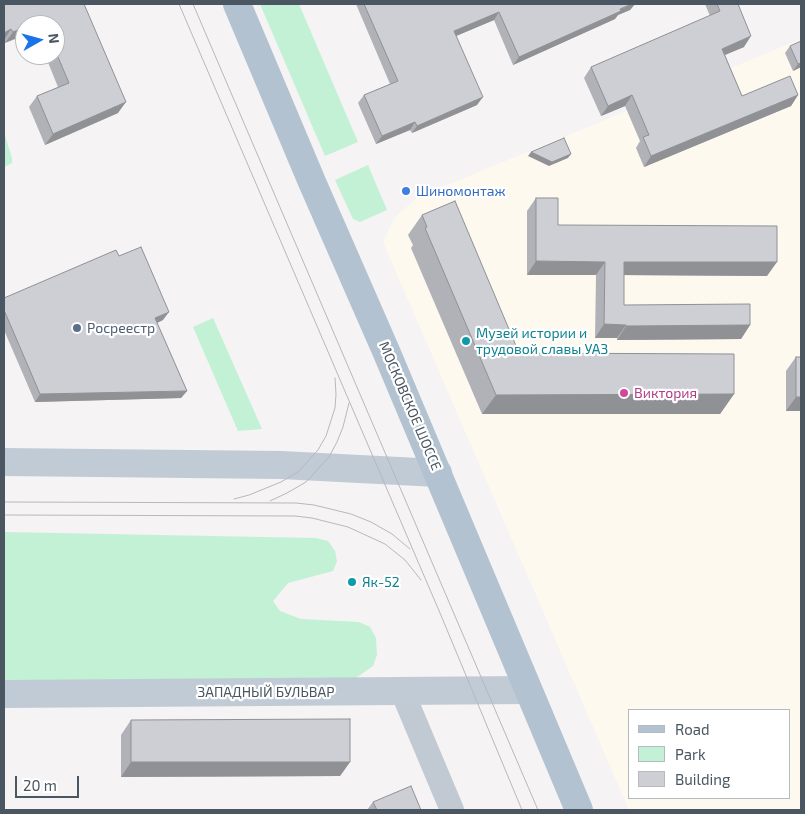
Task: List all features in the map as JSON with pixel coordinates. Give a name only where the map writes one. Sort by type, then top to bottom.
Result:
[{"type":"main road","name":"МОСКОВСКОЕ ШОССЕ","points":[[237,4],[438,473],[579,810]]},
{"type":"street","points":[[4,462],[247,464],[438,473]]},
{"type":"street","name":"ЗАПАДНЫЙ БУЛЬВАР","points":[[4,694],[528,690]]},
{"type":"street","points":[[402,691],[452,810]]},
{"type":"shaded area","points":[[801,39],[801,810],[629,810],[383,242],[395,217],[418,197]]},
{"type":"green space","points":[[260,4],[299,4],[358,142],[325,156]]},
{"type":"green space","points":[[4,132],[12,163],[4,167]]},
{"type":"green space","points":[[368,165],[387,210],[360,222],[353,219],[335,180]]},
{"type":"green space","points":[[213,318],[262,429],[238,431],[193,327]]},
{"type":"green space","points":[[4,532],[316,538],[328,541],[335,551],[337,561],[333,571],[288,583],[273,601],[280,611],[301,619],[359,622],[370,627],[376,638],[377,655],[373,666],[353,680],[4,680]]},
{"type":"building","points":[[4,4],[84,4],[126,102],[53,134],[37,96],[69,83],[61,65],[65,65],[65,15],[15,15],[15,31],[13,32],[11,29],[4,33]]},
{"type":"building","points":[[364,4],[632,4],[620,9],[621,11],[519,57],[499,12],[454,31],[483,97],[417,126],[415,122],[382,136],[364,95],[398,81]]},
{"type":"building","points":[[717,4],[738,4],[751,36],[722,49],[742,96],[790,76],[798,95],[651,156],[643,137],[649,135],[632,95],[608,106],[591,67],[720,11]]},
{"type":"building","points":[[801,41],[801,63],[798,64],[790,46]]},
{"type":"building","points":[[564,138],[571,154],[552,162],[531,152]]},
{"type":"building","points":[[536,198],[558,198],[558,225],[777,226],[777,262],[624,262],[624,305],[750,304],[750,325],[626,326],[604,324],[605,262],[536,261]]},
{"type":"building","points":[[455,201],[519,353],[734,354],[734,394],[496,395],[425,228],[427,227],[422,215]]},
{"type":"building","name":"Росреестр","points":[[141,247],[169,312],[155,318],[187,391],[40,394],[4,310],[4,298],[116,250],[119,256]]},
{"type":"building","points":[[796,357],[801,357],[801,397],[796,397]]},
{"type":"building","points":[[350,719],[350,762],[131,762],[131,720]]},
{"type":"building","points":[[411,786],[421,810],[377,810],[373,802]]},
{"type":"tram line","points":[[179,4],[440,613],[522,810]]},
{"type":"tram line","points":[[193,4],[538,810]]},
{"type":"tram line","points":[[234,499],[281,482],[298,472],[318,450],[326,436],[335,408],[335,378]]},
{"type":"tram line","points":[[270,501],[306,482],[329,457],[343,427],[349,403]]},
{"type":"tram line","points":[[4,502],[296,503],[314,505],[351,514],[371,522],[392,534],[410,549]]},
{"type":"tram line","points":[[4,515],[295,516],[312,518],[348,527],[385,544],[405,560],[421,580]]},
{"type":"place","name":"Шиномонтаж","points":[[406,191]]},
{"type":"place","name":"Росреестр","points":[[77,328]]},
{"type":"place","name":"Музей истории и трудовой славы УАЗ","points":[[466,341]]},
{"type":"place","name":"Виктория","points":[[624,393]]},
{"type":"place","name":"Як-52","points":[[352,582]]}]
